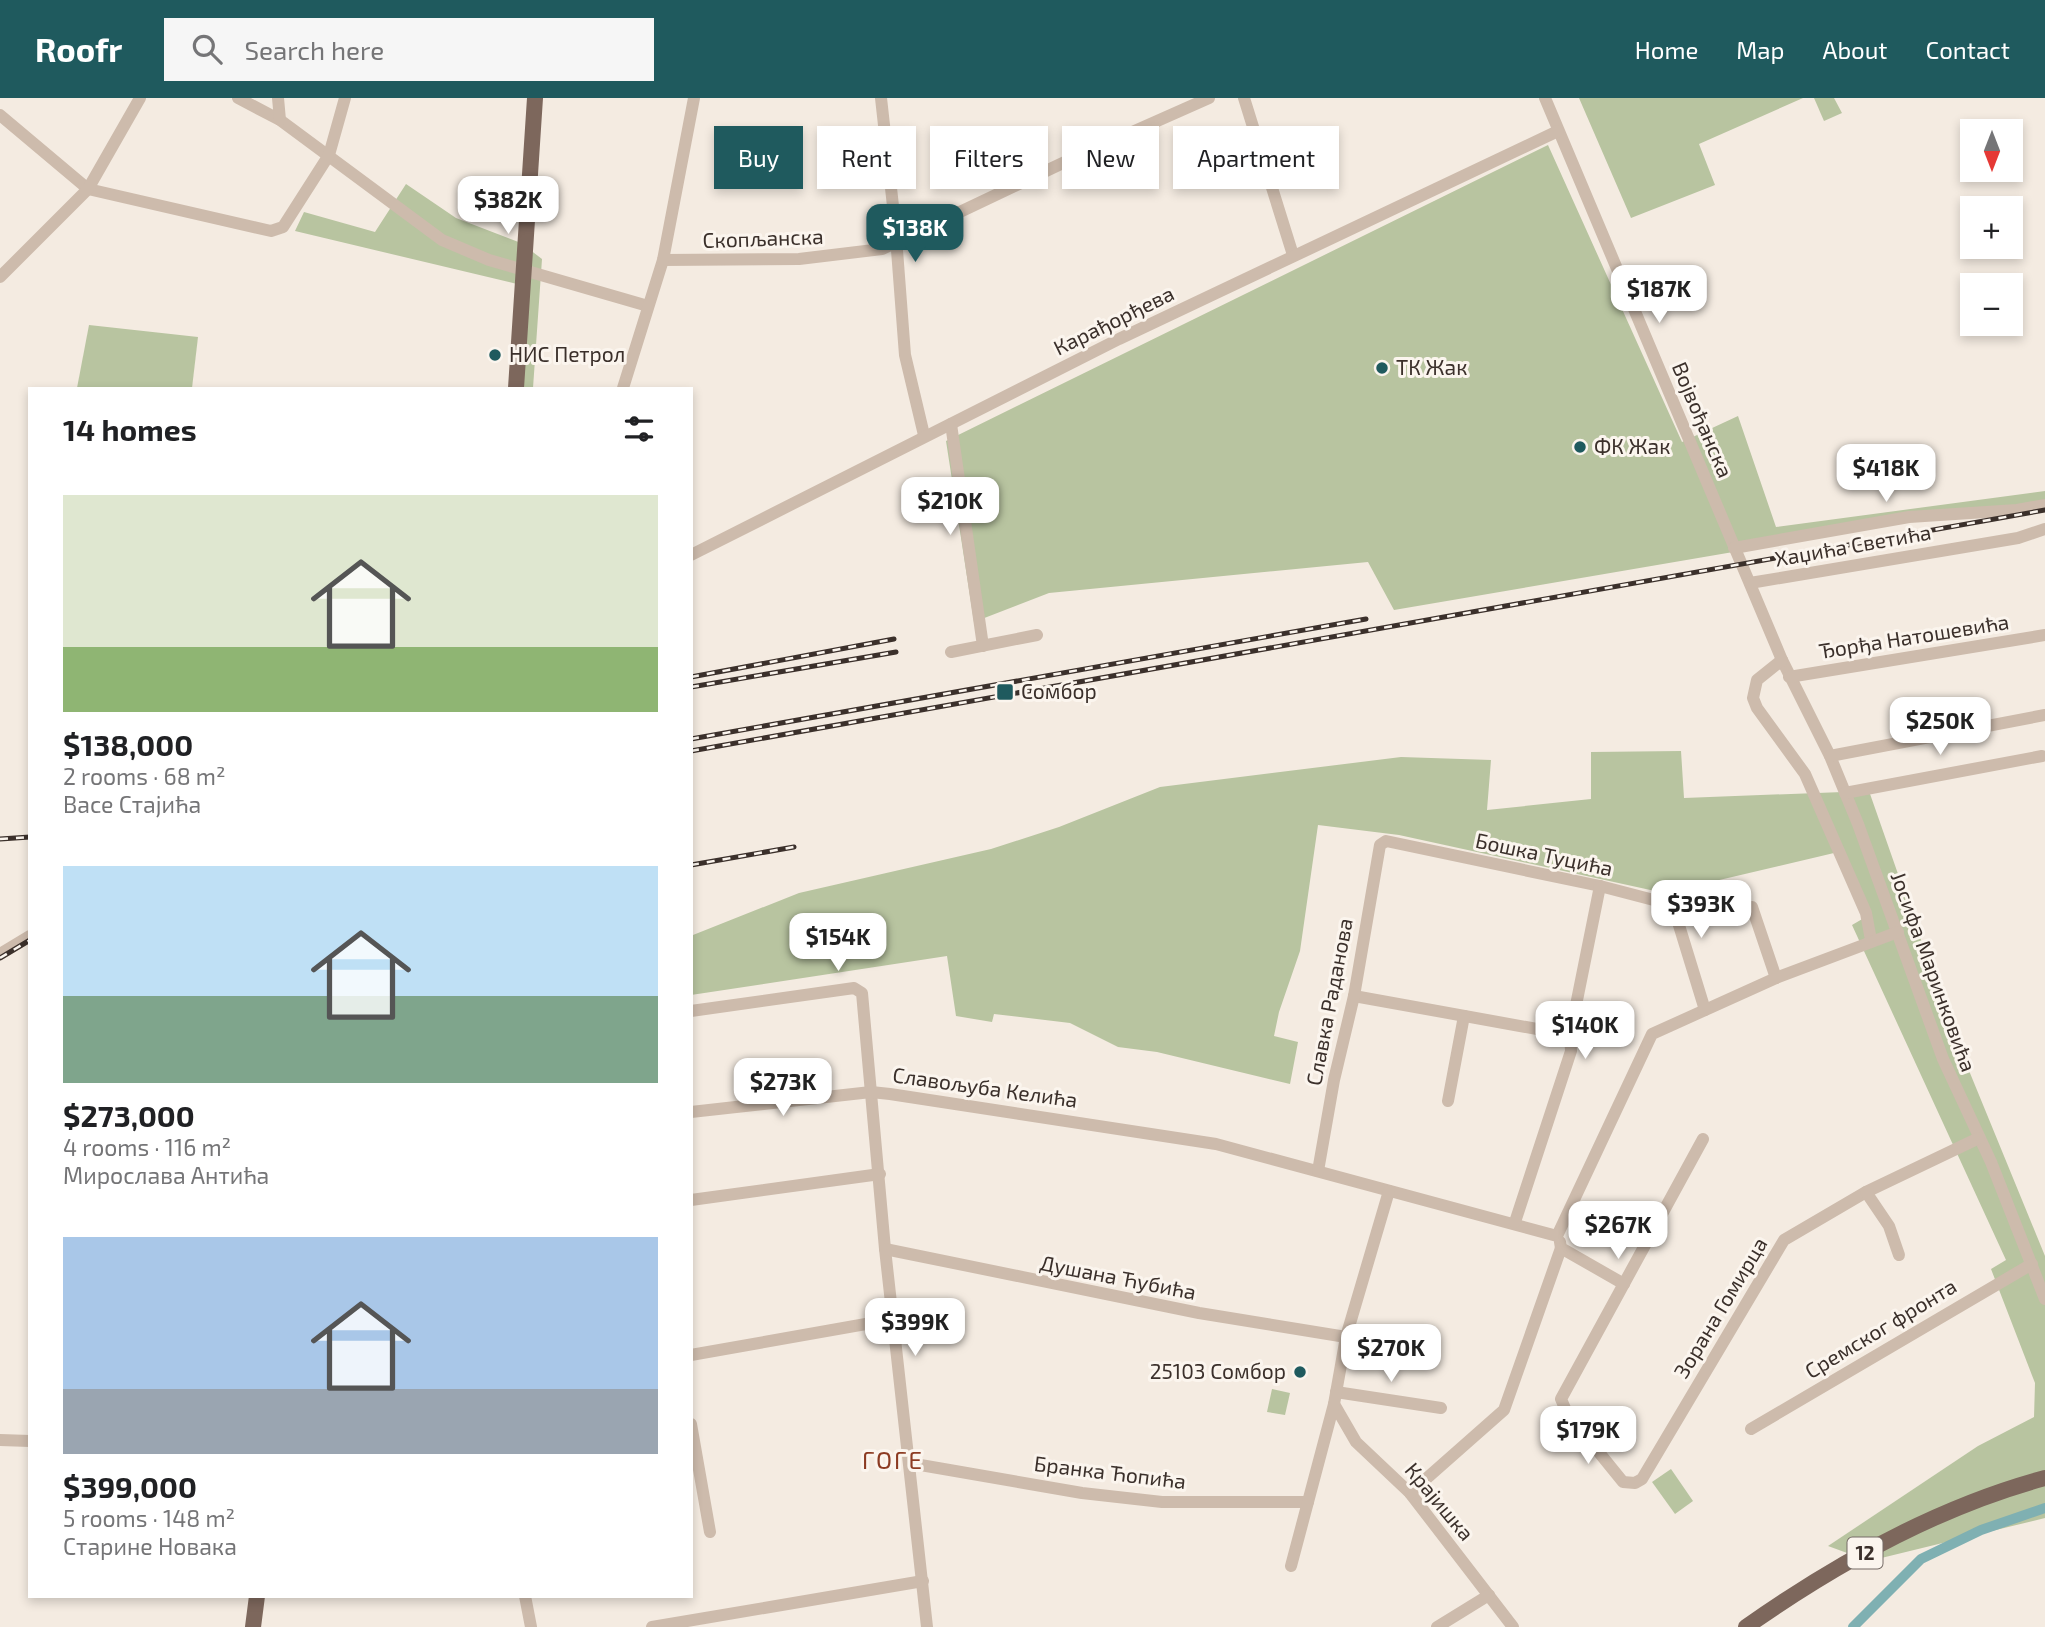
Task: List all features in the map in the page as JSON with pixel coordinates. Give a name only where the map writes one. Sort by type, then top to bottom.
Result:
[{"type":"main road","points":[[516,387],[535,98]]},
{"type":"main road","name":"12","points":[[1746,1627],[1826,1575],[1900,1534],[1955,1509],[2045,1478]]},
{"type":"main road","points":[[253,1627],[257,1598]]},
{"type":"street","points":[[0,277],[88,189],[140,98]]},
{"type":"street","points":[[238,98],[280,120],[442,240],[474,254],[648,306]]},
{"type":"street","points":[[278,98],[280,120]]},
{"type":"street","points":[[0,116],[88,189],[271,231],[279,229],[329,155],[345,98]]},
{"type":"street","points":[[622,387],[663,260],[694,98]]},
{"type":"street","points":[[881,98],[897,243],[905,355],[924,435]]},
{"type":"street","name":"Скопљанска","points":[[663,260],[799,260],[882,249],[1067,161],[1209,98]]},
{"type":"street","points":[[1244,98],[1293,255]]},
{"type":"street","name":"Војвођанска","points":[[1545,98],[1741,565]]},
{"type":"street","name":"Карађорђева","points":[[693,554],[924,435],[1293,255],[1558,131]]},
{"type":"street","points":[[951,424],[983,646]]},
{"type":"street","points":[[1734,548],[1909,517],[2017,510],[2045,505]]},
{"type":"street","name":"Хаџића Светића","points":[[1749,583],[2018,538],[2045,528]]},
{"type":"street","name":"Јосифа Маринковића","points":[[1741,565],[1789,677],[1830,756],[1898,932],[1943,1059],[1979,1138],[2045,1300]]},
{"type":"street","points":[[951,652],[1037,635]]},
{"type":"street","name":"Ђорђа Натошевића","points":[[1789,677],[2045,635]]},
{"type":"street","name":"Јосифа Маринковића","points":[[1782,660],[1757,680],[1753,698],[1756,708],[1805,774],[1866,913],[1871,940]]},
{"type":"street","points":[[1830,756],[2045,715]]},
{"type":"street","points":[[1845,793],[2042,756]]},
{"type":"street","name":"Бошка Туцића","points":[[1382,842],[1392,841],[1660,900],[1674,909],[1705,1010]]},
{"type":"street","name":"Славка Раданова","points":[[1318,1171],[1382,842]]},
{"type":"street","points":[[1515,1222],[1571,1051],[1570,1035],[1600,886]]},
{"type":"street","points":[[1752,907],[1776,978]]},
{"type":"street","points":[[1410,1493],[1504,1410],[1559,1242],[1652,1034],[1776,978],[1898,932]]},
{"type":"street","points":[[0,954],[28,937]]},
{"type":"street","name":"Славољуба Келића","points":[[693,1011],[859,989],[871,1092],[1135,1129],[1216,1144],[1515,1222],[1559,1242],[1624,1284]]},
{"type":"street","points":[[1354,996],[1570,1035]]},
{"type":"street","points":[[1448,1101],[1464,1016]]},
{"type":"street","points":[[693,1112],[871,1092],[885,1249],[927,1627]]},
{"type":"street","name":"Зорана Гомирца","points":[[1624,1284],[1561,1399],[1567,1413],[1623,1482],[1629,1483],[1642,1479],[1778,1247],[1866,1192],[1979,1138]]},
{"type":"street","points":[[1624,1284],[1703,1139]]},
{"type":"street","points":[[693,1199],[880,1174]]},
{"type":"street","points":[[1291,1566],[1335,1398],[1346,1337],[1389,1191]]},
{"type":"street","points":[[1866,1192],[1889,1226],[1899,1255]]},
{"type":"street","name":"Душана Ћубића","points":[[885,1249],[1186,1311],[1346,1337]]},
{"type":"street","name":"Сремског фронта","points":[[1751,1429],[2032,1264]]},
{"type":"street","points":[[693,1355],[894,1319]]},
{"type":"street","points":[[1335,1398],[1441,1408]]},
{"type":"street","name":"Крајишка","points":[[1335,1398],[1356,1442],[1410,1493],[1513,1627]]},
{"type":"street","points":[[0,1440],[28,1441]]},
{"type":"street","points":[[693,1445],[697,1486],[710,1532]]},
{"type":"street","name":"Бранка Ћопића","points":[[909,1463],[1082,1493],[1162,1502],[1308,1502]]},
{"type":"street","points":[[652,1627],[923,1581]]},
{"type":"street","points":[[1437,1627],[1489,1595]]},
{"type":"street","points":[[525,1598],[531,1627]]},
{"type":"green space","points":[[1579,98],[1803,98],[1699,144],[1715,185],[1631,218]]},
{"type":"green space","points":[[1814,98],[1834,98],[1842,113],[1824,121]]},
{"type":"green space","points":[[1548,145],[1682,442],[1738,416],[1776,527],[2045,491],[2045,505],[1979,510],[1394,610],[1368,562],[1049,593],[974,622],[946,441]]},
{"type":"green space","points":[[406,184],[456,218],[521,243],[542,259],[533,387],[511,387],[517,284],[295,231],[304,212],[375,232]]},
{"type":"green space","points":[[89,325],[198,337],[192,387],[77,387]]},
{"type":"green space","points":[[1681,751],[1684,798],[1869,791],[1954,1034],[2045,1256],[2045,1518],[1869,1561],[1828,1546],[1978,1446],[2034,1417],[2035,1383],[1991,1269],[2006,1260],[1852,925],[1864,918],[1834,853],[1664,893],[1399,835],[1318,825],[1300,951],[1279,1012],[1274,1036],[1298,1042],[1290,1084],[1157,1052],[1118,1047],[1070,1023],[994,1014],[992,1022],[956,1016],[947,956],[693,995],[693,935],[799,893],[991,849],[1059,827],[1160,787],[1401,757],[1491,760],[1487,810],[1591,799],[1591,752]]},
{"type":"green space","points":[[1272,1389],[1290,1393],[1285,1415],[1267,1412]]},
{"type":"green space","points":[[1671,1469],[1693,1501],[1675,1514],[1652,1482]]},
{"type":"waterway","points":[[1853,1627],[1921,1559],[1981,1530],[2045,1508]]},
{"type":"railway","points":[[693,751],[2045,510]]},
{"type":"railway","points":[[693,739],[1366,619]]},
{"type":"railway","points":[[693,677],[894,639]]},
{"type":"railway","points":[[693,687],[896,652]]},
{"type":"railway","points":[[0,839],[28,837]]},
{"type":"railway","points":[[693,865],[794,847]]},
{"type":"railway","points":[[0,958],[28,941]]},
{"type":"place","name":"НИС Петрол","points":[[495,355]]},
{"type":"place","name":"ТК Жак","points":[[1382,368]]},
{"type":"place","name":"ФК Жак","points":[[1580,447]]},
{"type":"place","name":"Сомбор","points":[[1005,692]]},
{"type":"place","name":"25103 Сомбор","points":[[1300,1372]]},
{"type":"district","name":"ГОГЕ","points":[[893,1461]]}]
